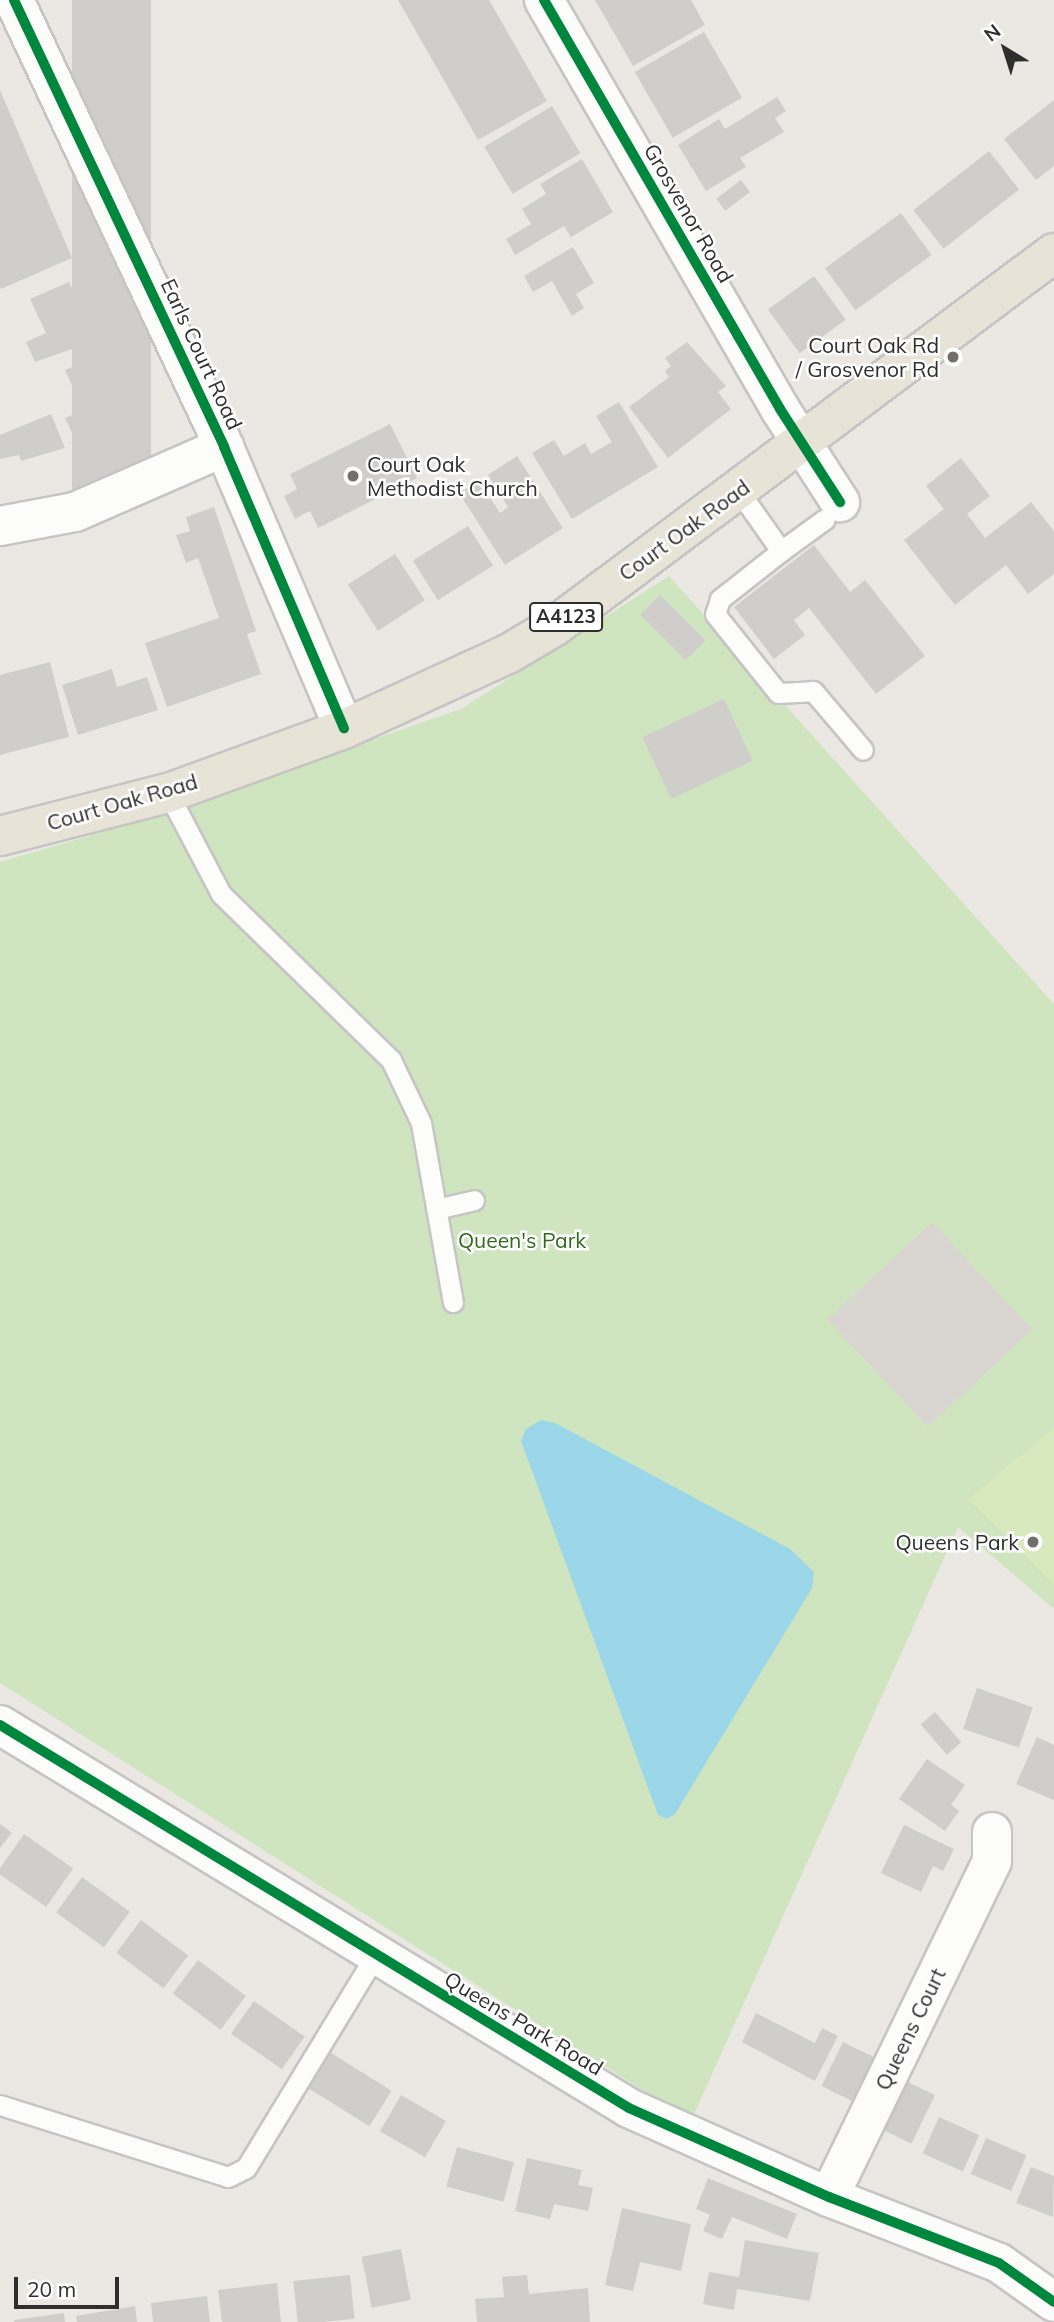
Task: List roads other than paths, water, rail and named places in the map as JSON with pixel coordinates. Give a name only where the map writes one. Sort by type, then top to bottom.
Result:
[{"type":"main road","name":"Court Oak Road","points":[[0,836],[167,793],[344,729],[520,647],[1052,261]]},
{"type":"street","name":"Earls Court Road","points":[[15,0],[224,447],[344,729]]},
{"type":"street","name":"Grosvenor Road","points":[[544,0],[802,443],[832,510]]},
{"type":"street","points":[[0,526],[75,512],[224,447]]},
{"type":"street","name":"Queens Park Road","points":[[0,1725],[375,1956],[629,2108],[829,2197],[999,2263],[1054,2302]]},
{"type":"street","name":"Queens Court","points":[[829,2197],[1002,1856]]},
{"type":"lane","points":[[738,490],[781,551]]},
{"type":"lane","points":[[832,510],[720,599],[715,614],[778,693],[813,691],[863,750]]},
{"type":"lane","points":[[167,793],[220,894],[391,1060],[421,1123],[453,1302]]},
{"type":"lane","points":[[436,1209],[474,1200]]},
{"type":"lane","points":[[0,2105],[228,2177],[246,2168],[375,1956]]},
{"type":"water","points":[[541,1420],[555,1423],[790,1549],[814,1572],[812,1588],[675,1814],[667,1819],[658,1815],[521,1441],[526,1429]]},
{"type":"place","name":"Court Oak Rd / Grosvenor Rd","points":[[953,357]]},
{"type":"place","name":"Court Oak Methodist Church","points":[[353,476]]},
{"type":"place","name":"Queens Park","points":[[1033,1542]]},
{"type":"park label","name":"Queen's Park","points":[[522,1240]]}]
